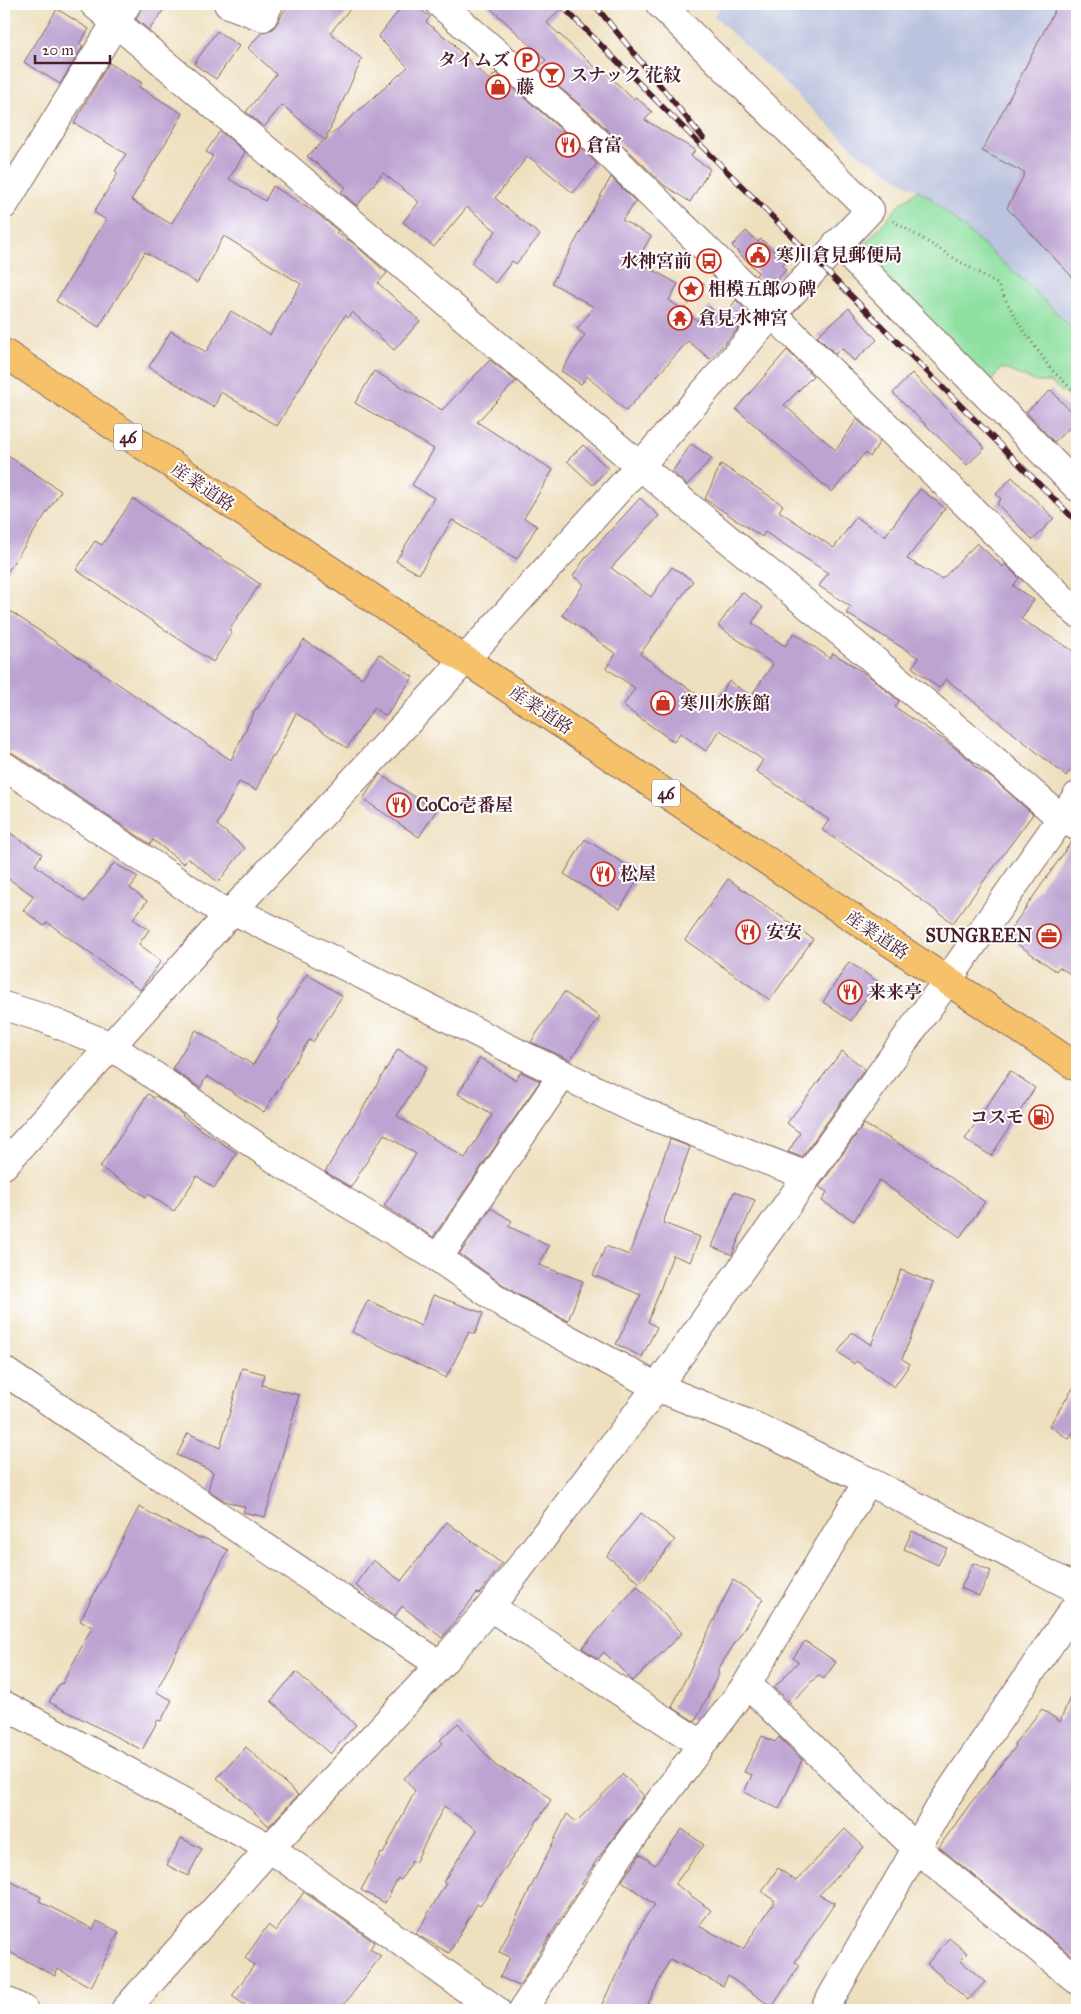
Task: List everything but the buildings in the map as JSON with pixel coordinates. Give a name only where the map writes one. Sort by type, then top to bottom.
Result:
[{"type":"main road","name":"産業道路","points":[[4,353],[1077,1067]]},
{"type":"street","points":[[94,4],[121,12],[640,466],[1069,822]]},
{"type":"street","points":[[228,4],[263,17],[269,4]]},
{"type":"street","points":[[440,4],[582,127],[1077,612]]},
{"type":"street","points":[[4,1164],[230,913],[640,466],[772,314],[870,210],[660,4]]},
{"type":"street","points":[[4,206],[121,12]]},
{"type":"street","points":[[837,243],[1077,487]]},
{"type":"street","points":[[4,766],[230,913],[637,1110],[807,1176]]},
{"type":"street","points":[[125,2010],[270,1848],[440,1665],[490,1607],[657,1387],[947,981],[1069,822],[1077,796]]},
{"type":"street","points":[[4,1006],[43,1018],[111,1046],[281,1163],[438,1258],[507,1306],[657,1387],[756,1426],[868,1481],[1077,1589]]},
{"type":"street","points":[[438,1258],[563,1074]]},
{"type":"street","points":[[4,1371],[440,1665]]},
{"type":"street","points":[[524,2010],[619,1856],[747,1684],[868,1481]]},
{"type":"street","points":[[824,2010],[942,1802],[1077,1604]]},
{"type":"street","points":[[490,1607],[701,1744]]},
{"type":"street","points":[[747,1684],[916,1848],[1077,1980]]},
{"type":"street","points":[[4,1704],[270,1848],[496,2010]]},
{"type":"street","points":[[4,2000],[24,2010]]},
{"type":"path","points":[[870,210],[892,220],[997,284],[1018,322],[1050,368],[1077,394]]},
{"type":"path","points":[[685,308],[699,290]]},
{"type":"shaded area","points":[[723,4],[1077,4],[1077,333],[1024,281],[929,198],[859,154],[714,16]]},
{"type":"green space","points":[[918,190],[929,197],[1024,281],[1077,333],[1077,411],[1070,398],[1050,382],[1037,382],[1002,368],[989,384],[862,258],[862,248],[899,205]]},
{"type":"railway","points":[[560,4],[1077,522]]},
{"type":"railway","points":[[594,4],[703,138]]},
{"type":"place","name":"タイムズ","points":[[527,60]]},
{"type":"place","name":"スナック 花紋","points":[[552,75]]},
{"type":"place","name":"藤","points":[[498,87]]},
{"type":"place","name":"倉富","points":[[568,145]]},
{"type":"place","name":"寒川倉見郵便局","points":[[758,255]]},
{"type":"place","name":"水神宮前","points":[[709,261]]},
{"type":"place","name":"相模五郎の碑","points":[[691,289]]},
{"type":"place","name":"倉見水神宮","points":[[680,318]]},
{"type":"place","name":"寒川水族館","points":[[663,703]]},
{"type":"place","name":"CoCo壱番屋","points":[[399,805]]},
{"type":"place","name":"松屋","points":[[603,874]]},
{"type":"place","name":"安安","points":[[748,932]]},
{"type":"place","name":"SUNGREEN","points":[[1049,936]]},
{"type":"place","name":"来来亭","points":[[850,992]]},
{"type":"place","name":"コスモ","points":[[1041,1117]]}]
